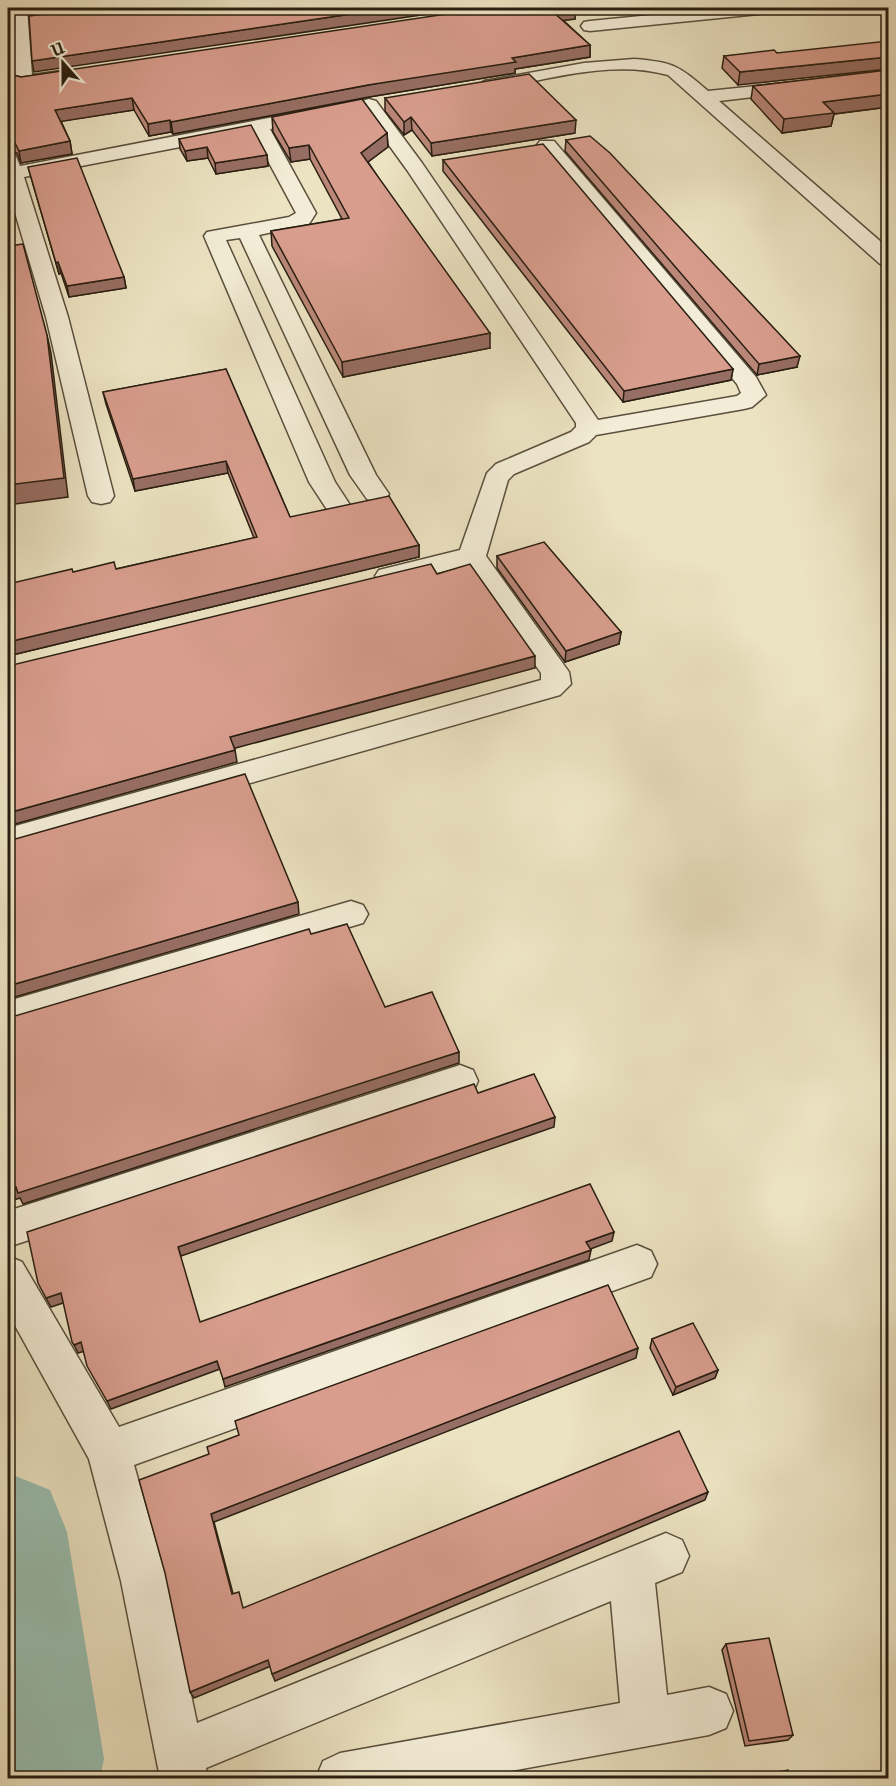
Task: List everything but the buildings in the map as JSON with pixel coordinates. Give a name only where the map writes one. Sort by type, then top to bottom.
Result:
[{"type":"street","points":[[626,63],[584,21],[768,8]]},
{"type":"street","points":[[42,19],[19,15],[15,84],[78,74]]},
{"type":"street","points":[[474,88],[626,63],[661,65],[675,71],[888,259]]},
{"type":"street","points":[[705,97],[808,85]]},
{"type":"street","points":[[102,496],[57,317],[9,168],[361,107],[426,165],[586,418],[588,429]]},
{"type":"street","points":[[259,126],[306,213],[302,220],[292,223],[203,237],[322,482],[337,505]]},
{"type":"street","points":[[472,556],[496,477],[505,469],[579,437],[588,429],[744,402],[754,395],[748,382],[546,146]]},
{"type":"street","points":[[247,231],[370,485],[322,482]]},
{"type":"street","points":[[367,581],[472,556]]},
{"type":"street","points":[[8,840],[550,688],[556,684],[555,672],[472,556]]},
{"type":"street","points":[[8,1015],[351,914]]},
{"type":"street","points":[[8,1229],[460,1081]]},
{"type":"street","points":[[109,1452],[638,1264]]},
{"type":"street","points":[[8,1275],[109,1452],[144,1581],[182,1766],[648,1563],[646,1723]]},
{"type":"street","points":[[340,1779],[710,1712]]},
{"type":"waterway","points":[[8,1532],[40,1759],[35,1778]]}]
